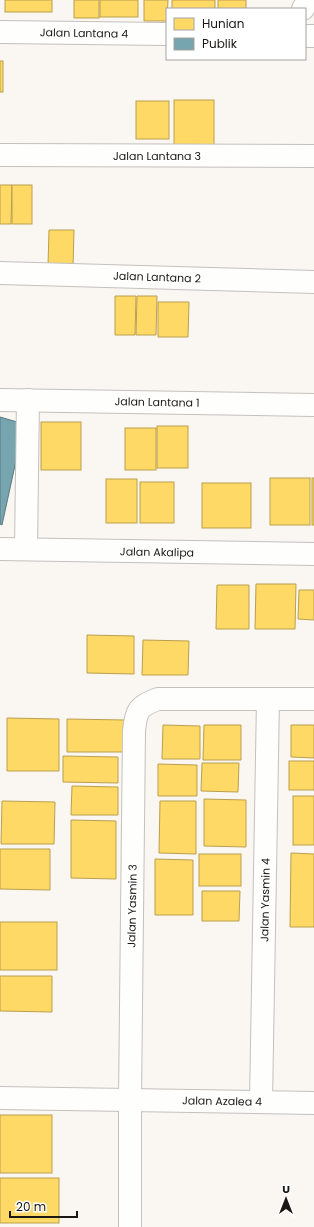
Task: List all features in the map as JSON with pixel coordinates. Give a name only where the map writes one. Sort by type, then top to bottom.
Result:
[{"type":"street","name":"Jalan Lantana 4","points":[[0,32],[166,34]]},
{"type":"street","name":"Jalan Lantana 3","points":[[0,155],[314,156]]},
{"type":"street","name":"Jalan Lantana 2","points":[[0,273],[314,282]]},
{"type":"street","name":"Jalan Lantana 1","points":[[0,400],[314,405]]},
{"type":"street","points":[[26,549],[28,400]]},
{"type":"street","name":"Jalan Akalipa","points":[[0,549],[314,554]]},
{"type":"street","name":"Jalan Yasmin 3","points":[[130,1227],[134,731],[137,712],[146,703],[158,698],[268,698]]},
{"type":"street","points":[[268,698],[314,699]]},
{"type":"street","name":"Jalan Yasmin 4","points":[[261,1102],[268,698]]},
{"type":"street","name":"Jalan Azalea 4","points":[[0,1098],[314,1102]]},
{"type":"building: Hunian","points":[[5,0],[52,0],[52,12],[5,12]]},
{"type":"building: Hunian","points":[[74,0],[99,0],[99,18],[74,18]]},
{"type":"building: Hunian","points":[[100,0],[138,0],[138,17],[100,17]]},
{"type":"building: Hunian","points":[[144,0],[168,0],[168,8],[166,8],[166,21],[144,21]]},
{"type":"building: Hunian","points":[[172,0],[215,0],[215,8],[172,8]]},
{"type":"building: Hunian","points":[[218,0],[246,0],[246,8],[218,8]]},
{"type":"building: Hunian","points":[[0,61],[3,61],[3,92],[0,92]]},
{"type":"building: Hunian","points":[[174,100],[214,100],[214,147],[174,147]]},
{"type":"building: Hunian","points":[[136,101],[169,101],[169,139],[136,139]]},
{"type":"building: Hunian","points":[[0,185],[12,185],[11,224],[0,224]]},
{"type":"building: Hunian","points":[[12,185],[32,185],[32,224],[12,224]]},
{"type":"building: Hunian","points":[[49,230],[74,230],[73,267],[48,266]]},
{"type":"building: Hunian","points":[[115,296],[136,296],[135,335],[115,335]]},
{"type":"building: Hunian","points":[[137,296],[157,296],[156,335],[136,335]]},
{"type":"building: Hunian","points":[[158,302],[189,302],[188,337],[158,337]]},
{"type":"building: Hunian","points":[[41,422],[81,422],[81,470],[41,470]]},
{"type":"building: Hunian","points":[[157,426],[188,426],[188,468],[157,468]]},
{"type":"building: Hunian","points":[[125,428],[156,428],[156,470],[125,470]]},
{"type":"building: Hunian","points":[[270,478],[310,478],[310,525],[270,525]]},
{"type":"building: Hunian","points":[[312,478],[314,478],[314,525],[312,525]]},
{"type":"building: Hunian","points":[[106,479],[137,479],[137,523],[106,523]]},
{"type":"building: Hunian","points":[[140,482],[174,482],[174,523],[140,523]]},
{"type":"building: Hunian","points":[[202,483],[251,483],[251,528],[202,528]]},
{"type":"building: Hunian","points":[[256,584],[296,584],[295,629],[255,629]]},
{"type":"building: Hunian","points":[[217,585],[249,585],[249,629],[216,629]]},
{"type":"building: Hunian","points":[[299,590],[314,590],[314,620],[298,619]]},
{"type":"building: Hunian","points":[[87,635],[134,636],[134,674],[87,673]]},
{"type":"building: Hunian","points":[[143,640],[189,641],[188,675],[142,675]]},
{"type":"building: Hunian","points":[[7,718],[59,719],[59,771],[7,771]]},
{"type":"building: Hunian","points":[[67,719],[126,720],[126,752],[67,752]]},
{"type":"building: Hunian","points":[[163,725],[200,726],[200,759],[162,759]]},
{"type":"building: Hunian","points":[[204,725],[241,725],[241,760],[203,760]]},
{"type":"building: Hunian","points":[[291,725],[314,725],[314,758],[291,757]]},
{"type":"building: Hunian","points":[[63,756],[118,757],[118,783],[63,782]]},
{"type":"building: Hunian","points":[[289,761],[314,761],[314,790],[289,790]]},
{"type":"building: Hunian","points":[[202,763],[239,763],[238,792],[201,791]]},
{"type":"building: Hunian","points":[[158,764],[197,765],[197,796],[158,796]]},
{"type":"building: Hunian","points":[[72,786],[118,787],[118,815],[71,815]]},
{"type":"building: Hunian","points":[[293,796],[314,796],[314,845],[293,845]]},
{"type":"building: Hunian","points":[[204,799],[246,800],[246,847],[204,846]]},
{"type":"building: Hunian","points":[[2,801],[55,802],[54,844],[1,844]]},
{"type":"building: Hunian","points":[[160,801],[196,801],[196,854],[159,853]]},
{"type":"building: Hunian","points":[[71,820],[116,821],[116,879],[71,878]]},
{"type":"building: Hunian","points":[[0,849],[50,849],[50,890],[0,889]]},
{"type":"building: Hunian","points":[[291,853],[314,854],[314,927],[290,927]]},
{"type":"building: Hunian","points":[[199,854],[241,854],[241,886],[199,886]]},
{"type":"building: Hunian","points":[[155,859],[193,860],[193,915],[155,915]]},
{"type":"building: Hunian","points":[[202,891],[240,891],[239,921],[202,921]]},
{"type":"building: Hunian","points":[[0,922],[57,922],[57,970],[0,970]]},
{"type":"building: Hunian","points":[[0,976],[52,976],[52,1012],[0,1011]]},
{"type":"building: Hunian","points":[[0,1115],[52,1115],[52,1173],[0,1173]]},
{"type":"building: Hunian","points":[[0,1178],[59,1178],[59,1223],[0,1223]]},
{"type":"building: Publik","points":[[0,417],[24,424],[2,525],[0,524]]}]
